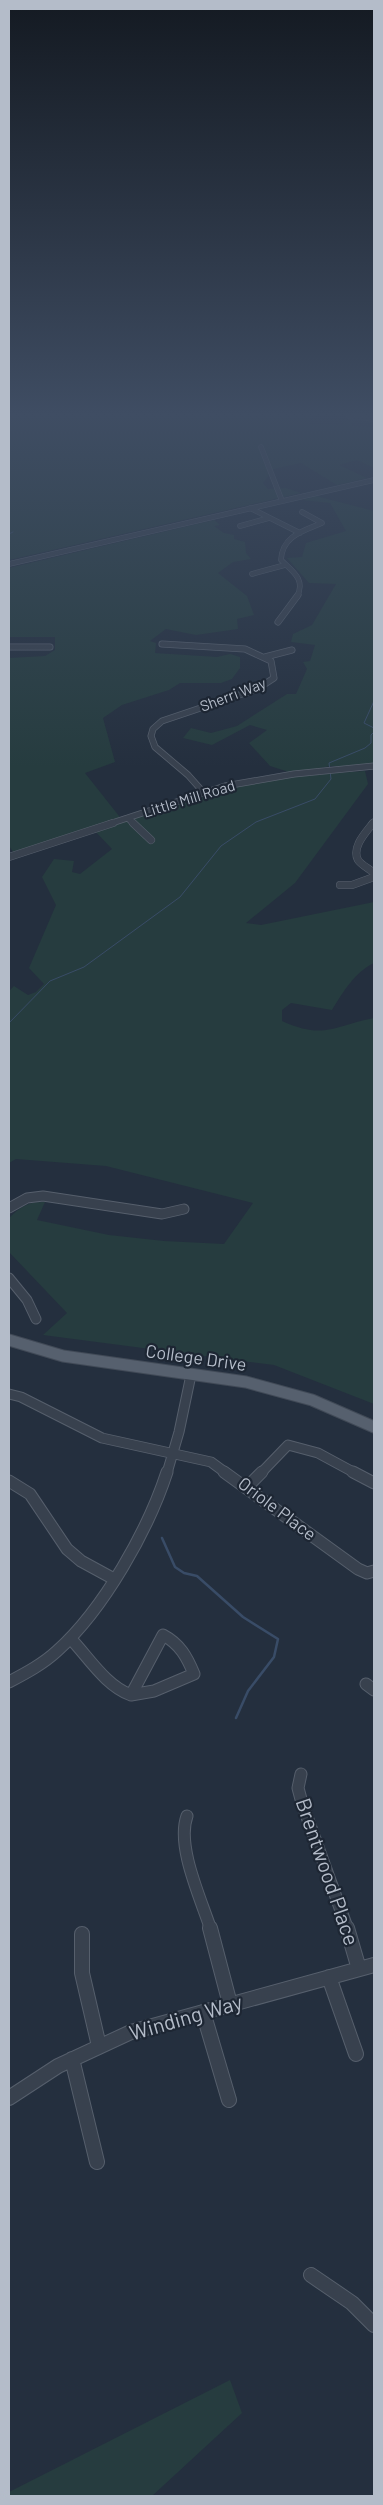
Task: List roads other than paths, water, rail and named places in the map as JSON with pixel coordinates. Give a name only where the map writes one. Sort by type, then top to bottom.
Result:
[{"type":"main road","name":"College Drive","points":[[9,1340],[63,1356],[246,1382],[324,1404],[374,1427]]},
{"type":"street","points":[[9,564],[143,533]]},
{"type":"street","points":[[278,622],[301,591],[302,584],[281,560],[282,546],[290,538],[300,533]]},
{"type":"street","points":[[252,574],[285,565]]},
{"type":"street","name":"Sherri Way","points":[[162,644],[245,648],[265,657],[270,662],[274,672],[274,678],[266,684],[162,722],[152,732],[155,746],[188,775],[204,793]]},
{"type":"street","points":[[9,647],[50,647]]},
{"type":"street","points":[[265,657],[292,650]]},
{"type":"street","name":"Little Mill Road","points":[[9,857],[241,782],[374,766]]},
{"type":"street","points":[[128,818],[151,840]]},
{"type":"street","points":[[374,822],[360,841],[356,850],[358,860],[374,873]]},
{"type":"street","points":[[340,885],[352,886],[374,877]]},
{"type":"street","points":[[9,1208],[27,1198],[43,1196],[154,1214],[174,1213],[184,1209]]},
{"type":"street","points":[[9,1278],[27,1300],[36,1319]]},
{"type":"street","points":[[9,1682],[45,1662],[71,1639],[92,1613],[133,1549],[152,1513],[175,1453],[191,1375]]},
{"type":"street","name":"Oriole Place","points":[[9,1394],[20,1397],[102,1438],[212,1462],[358,1569],[367,1573],[374,1571]]},
{"type":"street","points":[[247,1487],[288,1445],[318,1453],[374,1483]]},
{"type":"street","points":[[9,1481],[30,1494],[67,1549],[82,1561],[114,1579]]},
{"type":"street","points":[[71,1639],[118,1689],[131,1695],[153,1690],[194,1674],[184,1650],[163,1635],[131,1695]]},
{"type":"street","name":"Brentwood Place","points":[[301,1774],[298,1788],[302,1803],[337,1893],[359,1969]]},
{"type":"street","points":[[187,1816],[183,1827],[185,1847],[221,1963],[230,2004]]},
{"type":"street","points":[[82,1934],[82,1973],[99,2046]]},
{"type":"street","name":"Winding Way","points":[[9,2098],[45,2073],[72,2059],[144,2028],[374,1965]]},
{"type":"street","points":[[329,1977],[356,2054]]},
{"type":"street","points":[[203,2012],[229,2100]]},
{"type":"street","points":[[72,2059],[97,2162]]},
{"type":"street","points":[[311,2276],[352,2303],[374,2325]]},
{"type":"waterway","points":[[374,701],[364,723],[374,728]]},
{"type":"waterway","points":[[9,1023],[50,981],[84,967],[180,897],[221,846],[256,822],[315,799],[331,779],[329,763],[365,748],[371,743],[371,735],[374,732]]},
{"type":"waterway","points":[[162,1538],[175,1567],[184,1573],[197,1576],[243,1617],[278,1639],[274,1657],[248,1691],[236,1718]]}]
